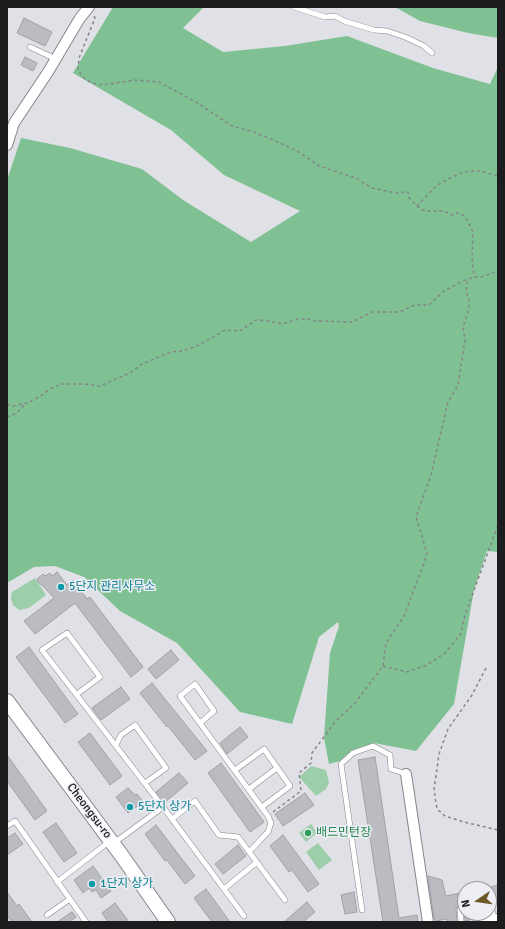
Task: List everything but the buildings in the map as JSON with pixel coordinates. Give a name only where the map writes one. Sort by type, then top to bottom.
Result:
[{"type":"main road","name":"Cheongsu-ro","points":[[7,701],[112,842],[168,922]]},
{"type":"street","points":[[7,145],[14,123],[56,59],[80,18],[88,8]]},
{"type":"street","points":[[406,774],[428,922]]},
{"type":"lane","points":[[294,7],[325,18],[335,16],[344,21],[374,30],[387,31],[405,37],[424,46],[432,53]]},
{"type":"lane","points":[[30,47],[56,59]]},
{"type":"lane","points":[[77,694],[100,677],[66,633],[42,650],[145,783],[244,916]]},
{"type":"lane","points":[[200,723],[214,711],[195,684],[180,696],[262,807],[271,823],[268,832],[249,852]]},
{"type":"lane","points":[[116,745],[121,735],[135,725],[166,768],[145,783]]},
{"type":"lane","points":[[362,910],[341,764],[353,753],[373,746],[390,755],[391,769],[406,774]]},
{"type":"lane","points":[[235,770],[264,749],[290,786],[262,807]]},
{"type":"lane","points":[[249,789],[277,768]]},
{"type":"lane","points":[[172,819],[195,801],[219,835],[238,837],[285,900]]},
{"type":"lane","points":[[57,882],[163,807]]},
{"type":"lane","points":[[7,826],[14,821],[86,922]]},
{"type":"lane","points":[[224,889],[257,862]]},
{"type":"lane","points":[[48,915],[70,899]]},
{"type":"path","points":[[88,8],[95,18],[79,58],[78,70],[81,75],[91,83],[102,85],[135,80],[159,82],[196,102],[232,126],[254,132],[280,143],[299,152],[319,166],[356,178],[372,188],[396,194],[408,192],[409,198],[425,211],[444,211],[451,214],[457,213],[465,216],[473,232],[472,257],[474,276]]},
{"type":"path","points":[[417,206],[436,186],[463,172],[480,171],[498,176]]},
{"type":"path","points":[[7,404],[12,406],[27,403],[39,397],[50,388],[61,384],[100,386],[130,373],[142,364],[171,352],[183,351],[199,345],[225,330],[240,331],[256,320],[282,324],[308,319],[316,321],[352,322],[372,312],[399,312],[415,305],[429,305],[444,291],[474,276],[481,277],[495,272],[498,273]]},
{"type":"path","points":[[268,816],[301,791],[299,773],[311,763],[312,753],[335,722],[355,703],[383,666],[386,643],[404,616],[427,553],[416,517],[431,475],[448,402],[458,385],[465,340],[463,327],[469,309],[469,301],[466,291],[468,279]]},
{"type":"path","points":[[7,417],[17,413],[27,403]]},
{"type":"path","points":[[383,666],[407,672],[427,665],[445,653],[460,635],[466,612],[498,525]]},
{"type":"path","points":[[486,668],[472,695],[448,729],[441,745],[437,760],[435,796],[437,809],[445,816],[498,830]]},
{"type":"green space","points":[[113,7],[204,7],[183,28],[223,52],[285,46],[347,36],[433,68],[490,84],[498,67],[498,552],[487,551],[474,590],[454,704],[416,751],[374,743],[351,751],[340,761],[329,764],[324,738],[330,653],[339,626],[338,622],[319,637],[292,724],[240,712],[177,643],[120,611],[84,577],[55,566],[34,567],[7,583],[7,180],[21,138],[70,148],[142,169],[183,200],[251,242],[300,211],[224,175],[171,130],[73,73]]},
{"type":"green space","points":[[395,7],[498,7],[498,38],[468,33],[420,21]]},
{"type":"green space","points":[[35,578],[46,595],[29,608],[19,610],[13,605],[11,598],[12,592]]},
{"type":"green space","points":[[311,766],[326,770],[329,783],[326,789],[316,796],[299,777]]},
{"type":"green space","name":"배드민턴장","points":[[311,824],[317,833],[306,842],[299,833]]},
{"type":"green space","points":[[318,843],[332,860],[319,870],[306,852]]},
{"type":"place","name":"5단지 관리사무소","points":[[61,587]]},
{"type":"place","name":"5단지 상가","points":[[130,807]]},
{"type":"place","name":"배드민턴장","points":[[308,833]]},
{"type":"place","name":"1단지 상가","points":[[92,884]]}]
